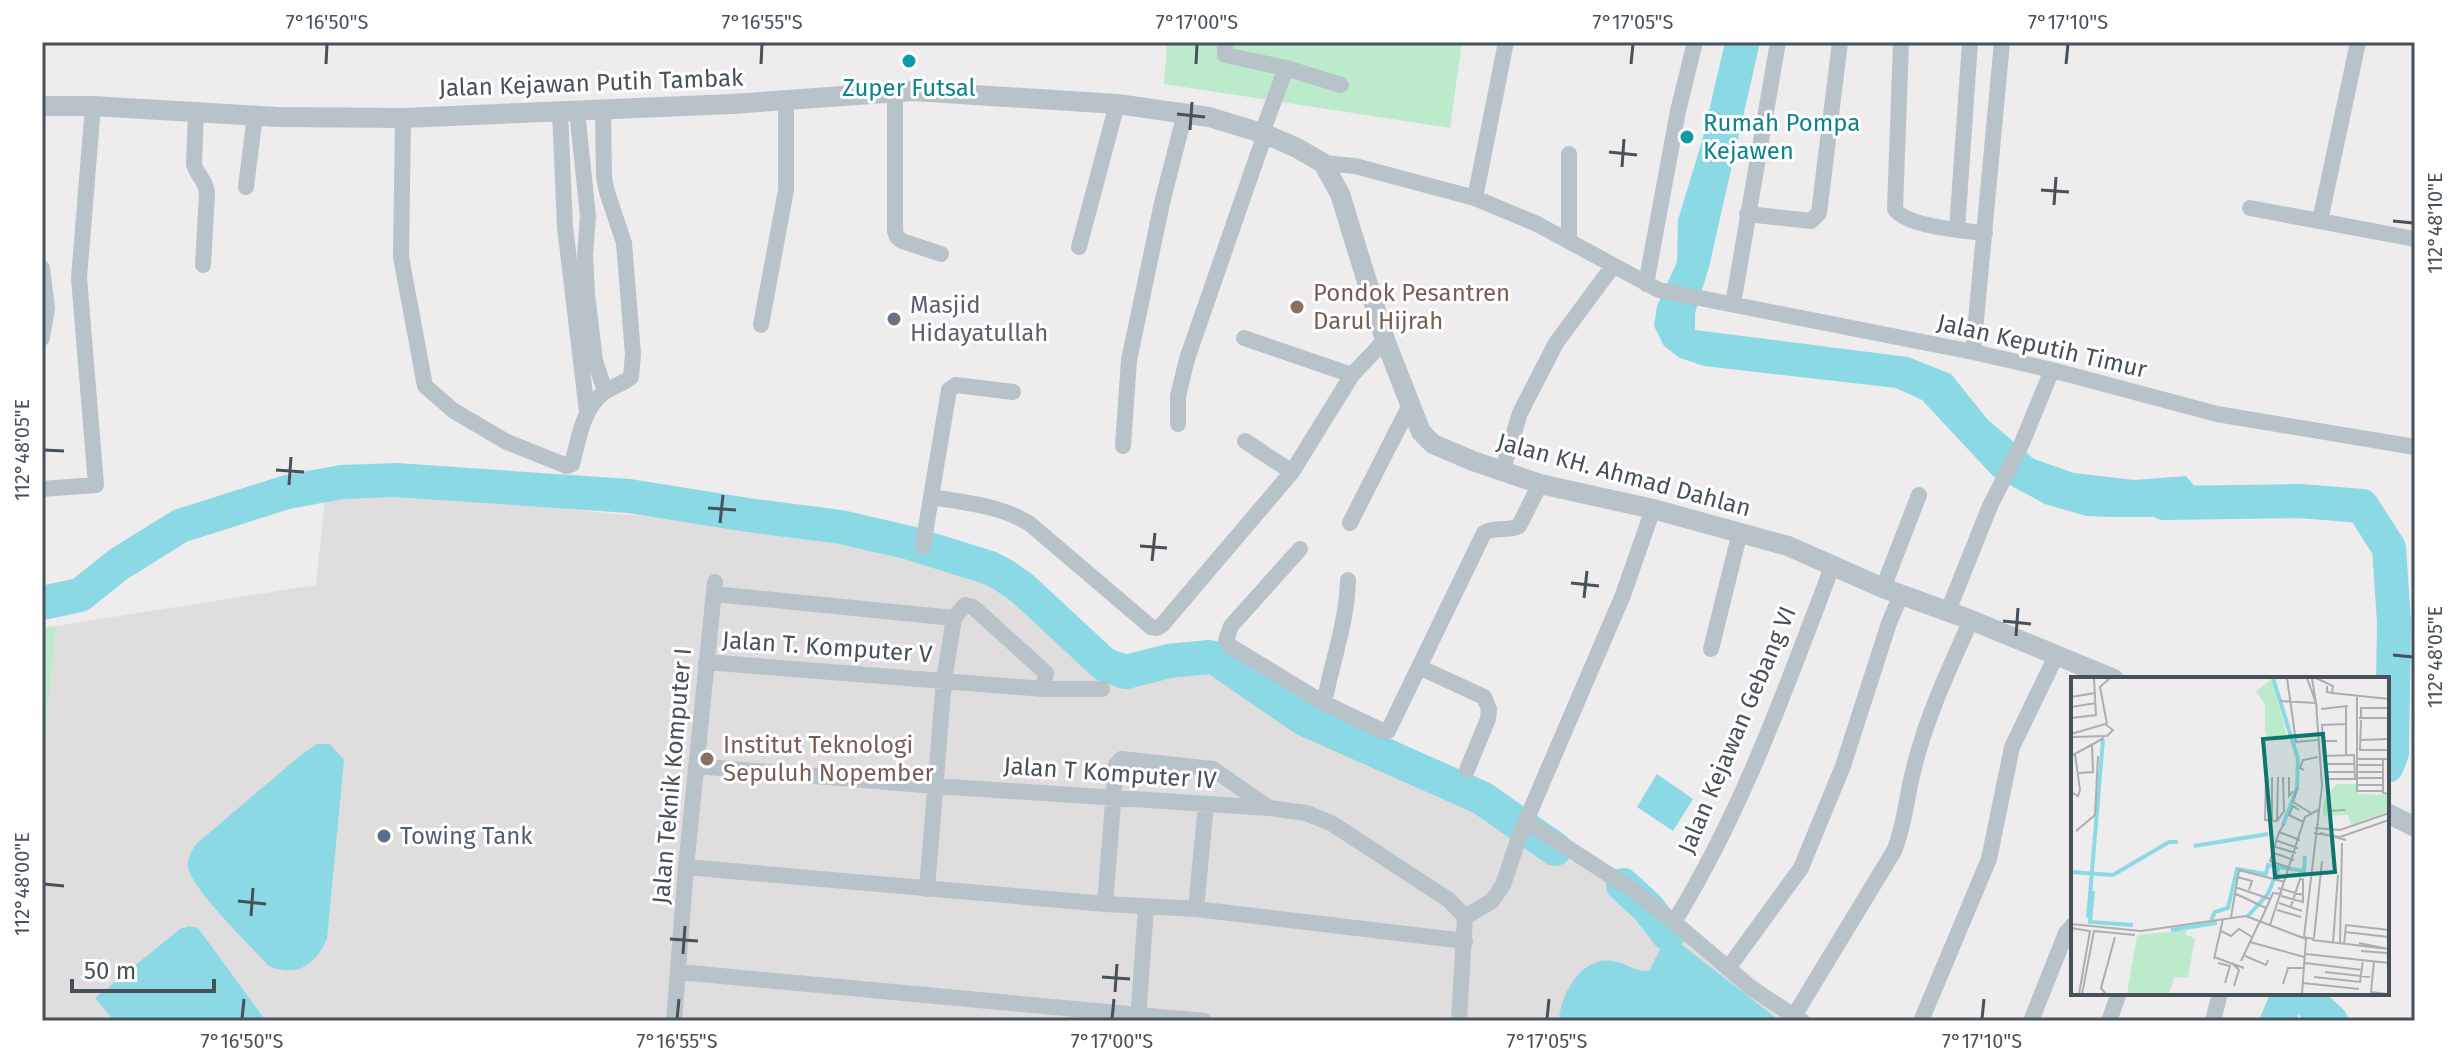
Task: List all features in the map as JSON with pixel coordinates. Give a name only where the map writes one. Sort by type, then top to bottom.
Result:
[{"type":"street","points":[[1225,42],[1225,55],[1286,68],[1341,85]]},
{"type":"street","points":[[1475,198],[1506,42]]},
{"type":"street","points":[[1652,287],[1675,124],[1695,42]]},
{"type":"street","points":[[1733,304],[1778,42]]},
{"type":"street","points":[[1747,214],[1811,221],[1819,213],[1840,42]]},
{"type":"street","points":[[1901,42],[1895,209],[1903,218],[1985,233]]},
{"type":"street","points":[[1957,230],[1970,42]]},
{"type":"street","points":[[1973,352],[2002,42]]},
{"type":"street","points":[[2320,221],[2358,42]]},
{"type":"street","points":[[1178,424],[1178,396],[1187,359],[1286,68]]},
{"type":"street","name":"Jalan Kejawan Putih Tambak","points":[[42,106],[403,118],[786,101],[913,91],[1117,104],[1209,117],[1264,133],[1323,163]]},
{"type":"street","points":[[895,92],[895,231],[902,241],[941,254]]},
{"type":"street","points":[[761,325],[786,190],[786,101]]},
{"type":"street","points":[[1079,247],[1117,104]]},
{"type":"street","points":[[42,489],[96,485],[79,278],[93,106]]},
{"type":"street","points":[[587,412],[605,391],[631,377],[633,354],[624,243],[604,177],[603,109]]},
{"type":"street","points":[[196,111],[194,164],[196,173],[206,183],[207,193],[203,265]]},
{"type":"street","points":[[569,111],[588,216],[585,255],[595,361],[605,391]]},
{"type":"street","points":[[403,118],[401,257],[425,386],[454,411],[507,442],[567,466],[572,464],[587,412],[565,227],[569,111]]},
{"type":"street","points":[[1123,446],[1129,360],[1162,203],[1185,113]]},
{"type":"street","points":[[246,187],[255,115]]},
{"type":"street","points":[[1569,154],[1569,241]]},
{"type":"street","name":"Jalan Keputih Timur","points":[[1323,163],[1355,166],[1475,198],[1518,215],[1652,287],[1708,301],[1973,352],[2217,414],[2415,447]]},
{"type":"street","name":"Jalan KH. Ahmad Dahlan","points":[[1323,163],[1340,194],[1385,340],[1410,405],[1421,432],[1433,444],[1540,484],[1653,509],[1788,546],[1892,592],[1971,620],[2109,677]]},
{"type":"street","points":[[2250,208],[2415,239]]},
{"type":"street","points":[[588,216],[614,210]]},
{"type":"street","points":[[1502,472],[1520,413],[1556,343],[1613,266]]},
{"type":"street","points":[[42,268],[47,308],[42,338]]},
{"type":"street","points":[[1244,338],[1352,375]]},
{"type":"street","points":[[931,497],[997,507],[1014,514],[1030,524],[1151,627],[1157,628],[1292,472],[1352,375],[1385,340]]},
{"type":"street","points":[[1948,611],[1990,506],[2022,443],[2052,370]]},
{"type":"street","points":[[923,546],[949,390],[956,385],[1013,392]]},
{"type":"street","points":[[1350,523],[1410,405]]},
{"type":"street","points":[[1245,441],[1292,472]]},
{"type":"street","points":[[1300,549],[1231,626],[1226,640],[1230,646],[1324,703],[1385,732],[1484,533],[1490,529],[1517,528],[1540,484]]},
{"type":"street","points":[[1729,967],[1801,868],[1843,766],[1889,623],[1892,592],[1919,495]]},
{"type":"street","points":[[1459,1021],[1465,917],[1492,901],[1503,885],[1623,595],[1653,509]]},
{"type":"street","points":[[1711,649],[1740,532]]},
{"type":"street","name":"Jalan Kejawan Gebang VI","points":[[1674,922],[1722,836],[1832,567]]},
{"type":"street","points":[[1324,703],[1347,608],[1348,580]]},
{"type":"street","name":"Jalan Teknik Komputer I","points":[[674,1021],[714,588],[954,618]]},
{"type":"street","points":[[927,889],[944,680],[954,618],[965,605],[973,607],[1046,673],[1043,689]]},
{"type":"street","points":[[1524,829],[1630,888],[1751,988],[1798,1018],[1894,851],[1904,823],[1912,772],[1926,729],[1971,620]]},
{"type":"street","points":[[1921,1021],[1989,859],[2012,747],[2056,656]]},
{"type":"street","name":"Jalan T. Komputer V","points":[[706,662],[1043,689],[1102,689]]},
{"type":"street","points":[[1419,667],[1484,697],[1489,709],[1488,719],[1467,770]]},
{"type":"street","points":[[1105,904],[1116,765],[1121,759],[1213,769],[1269,808]]},
{"type":"street","name":"Jalan T Komputer IV","points":[[696,766],[1306,813],[1331,823],[1449,900],[1465,917]]},
{"type":"street","points":[[1196,909],[1206,804]]},
{"type":"street","points":[[2389,814],[2415,827]]},
{"type":"street","points":[[686,867],[1105,904],[1196,909],[1465,941]]},
{"type":"street","points":[[1139,1018],[1146,907]]},
{"type":"street","points":[[2031,1021],[2071,927]]},
{"type":"street","points":[[679,972],[1139,1018],[1204,1021]]},
{"type":"street","points":[[2109,1021],[2118,995]]},
{"type":"street","points":[[2213,1021],[2220,995]]},
{"type":"shaded area","name":"Institut Teknologi Sepuluh Nopember","points":[[326,488],[666,518],[901,552],[1003,584],[1116,680],[1204,670],[1521,837],[1658,900],[1806,1021],[42,1021],[42,628],[316,585]]},
{"type":"green space","points":[[1167,42],[1462,42],[1450,128],[1164,84]]},
{"type":"green space","points":[[56,626],[42,764],[42,628]]},
{"type":"water","points":[[1725,42],[1760,42],[1709,267],[1695,313],[1695,330],[1908,357],[1951,374],[1988,420],[2034,459],[2074,473],[2134,480],[2186,476],[2212,507],[2151,517],[2112,517],[2086,516],[2045,504],[1993,476],[1922,400],[1896,388],[1704,366],[1680,358],[1664,346],[1654,326],[1657,306],[1677,262],[1678,220],[1702,141]]},
{"type":"water","points":[[317,744],[330,744],[344,760],[327,939],[317,956],[304,967],[279,969],[269,966],[210,903],[191,876],[188,861],[196,844]]},
{"type":"water","points":[[1657,774],[1693,799],[1673,831],[1637,807]]},
{"type":"water","points":[[189,926],[198,928],[266,1021],[114,1021],[95,998],[180,929]]},
{"type":"water","points":[[1668,934],[1780,1021],[1559,1021],[1568,989],[1582,971],[1591,964],[1612,961],[1649,971]]},
{"type":"waterway","points":[[42,603],[80,595],[119,564],[180,526],[287,492],[342,482],[396,480],[629,496],[841,527],[910,543],[990,568],[1022,588],[1105,665],[1126,672],[1169,661],[1217,659],[1304,719],[1482,798],[1555,849]]},
{"type":"waterway","points":[[2164,503],[2300,501],[2362,506],[2389,548],[2394,622],[2392,753],[2389,761]]},
{"type":"waterway","points":[[1623,885],[1648,908],[1668,934]]},
{"type":"waterway","points":[[2277,1021],[2288,995]]},
{"type":"waterway","points":[[2302,995],[2331,1021]]},
{"type":"place","name":"Zuper Futsal","points":[[909,61]]},
{"type":"place","name":"Rumah Pompa Kejawen","points":[[1687,137]]},
{"type":"place","name":"Pondok Pesantren Darul Hijrah","points":[[1297,307]]},
{"type":"place","name":"Masjid Hidayatullah","points":[[894,319]]},
{"type":"place","name":"Institut Teknologi Sepuluh Nopember","points":[[707,759]]},
{"type":"place","name":"Towing Tank","points":[[384,836]]}]
